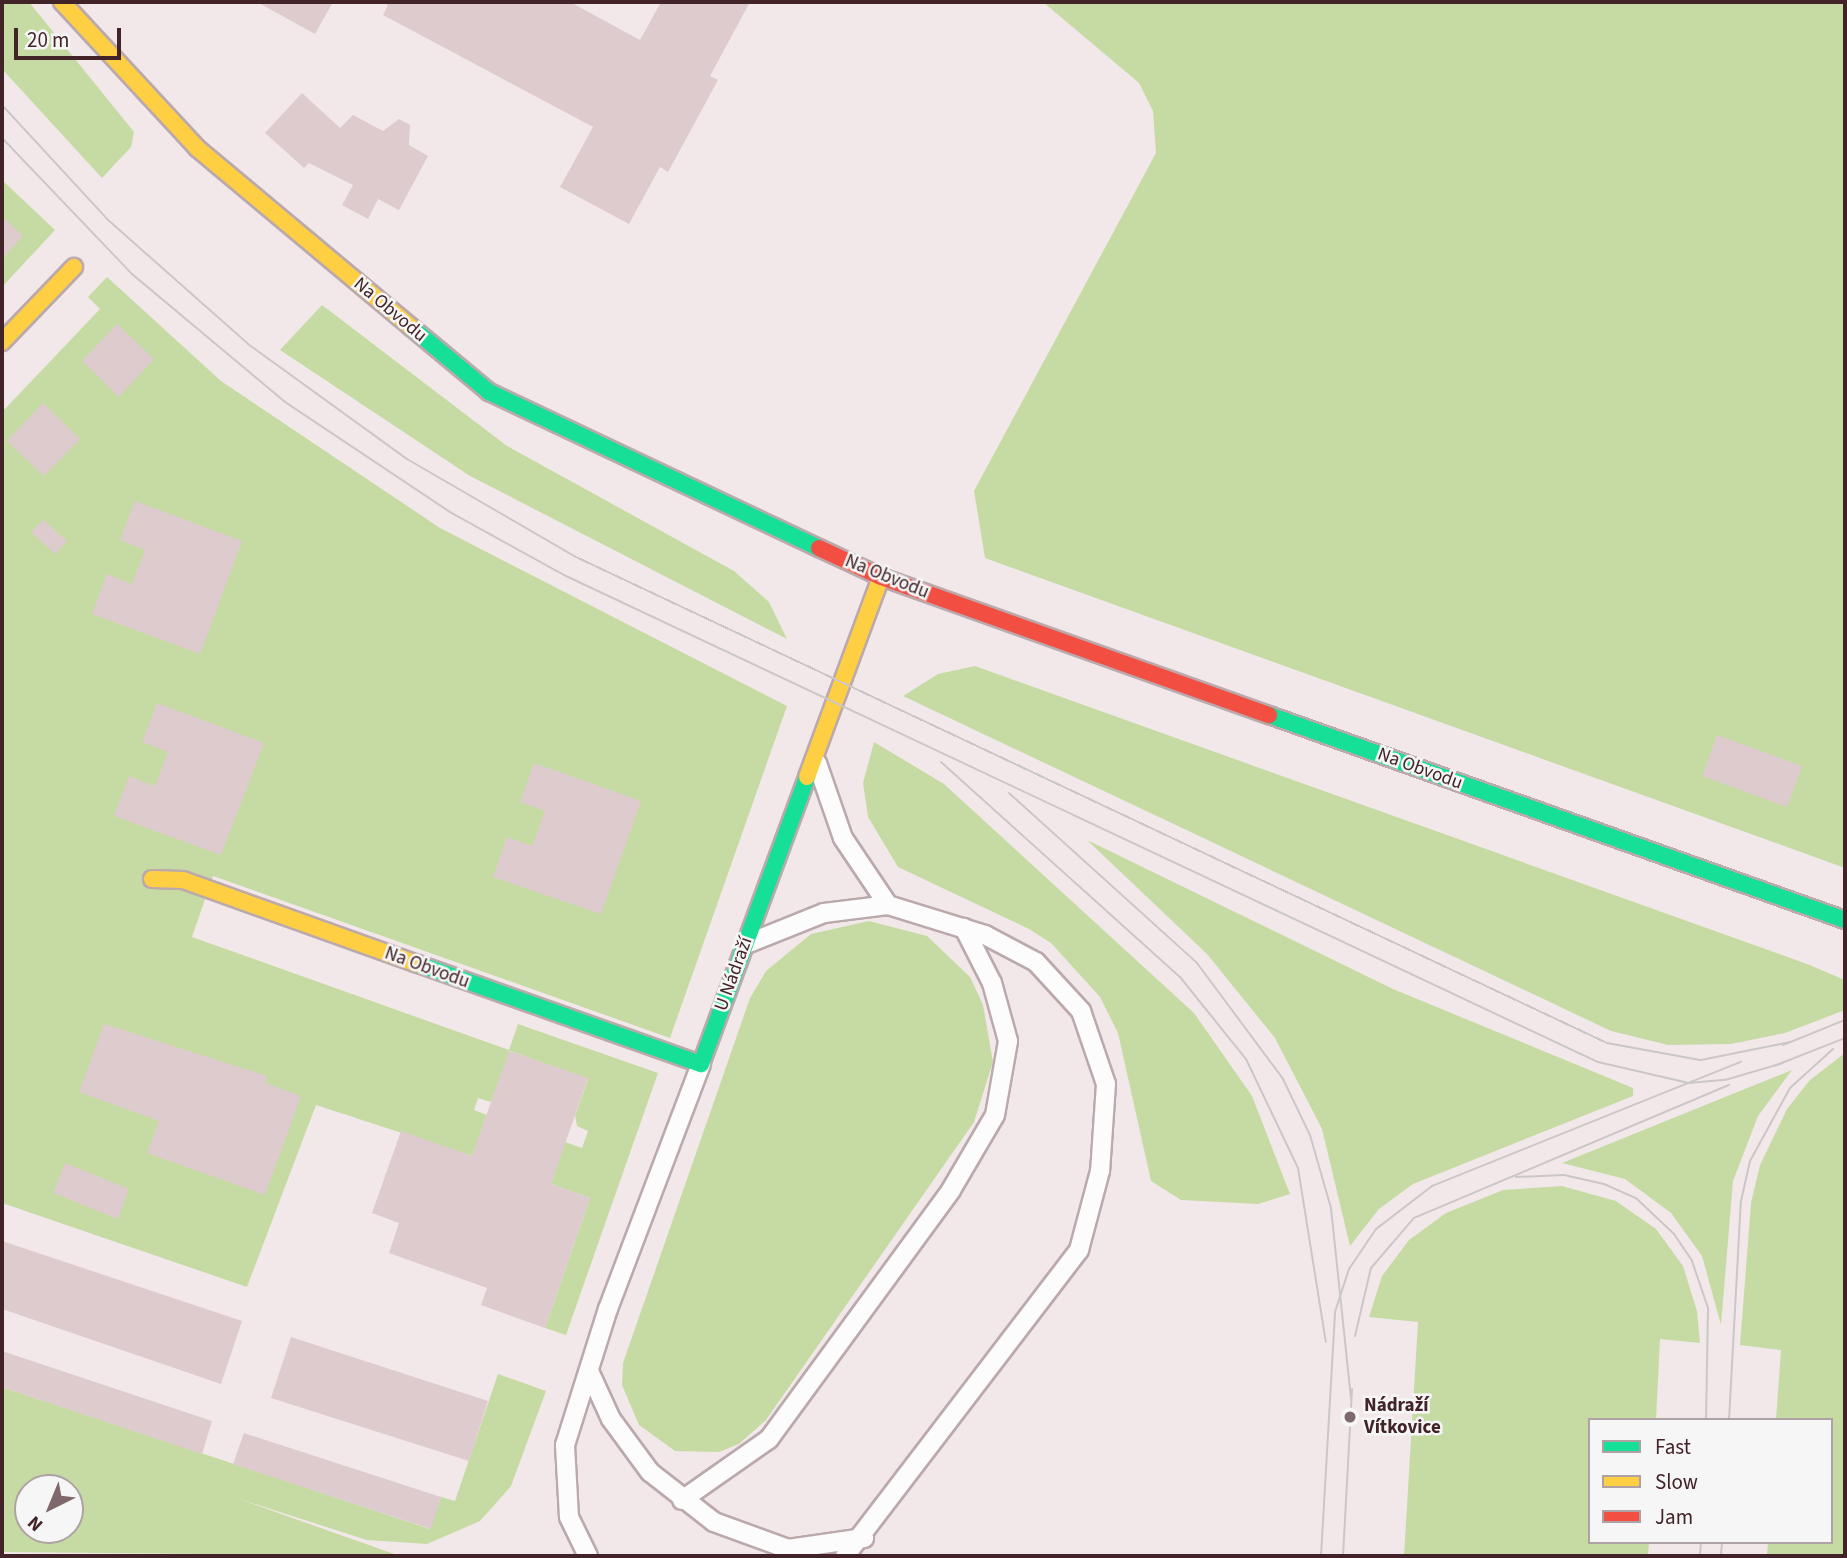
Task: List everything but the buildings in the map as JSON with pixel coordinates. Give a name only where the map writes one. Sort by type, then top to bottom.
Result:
[{"type":"street","name":"Na Obvodu","points":[[62,2],[197,148],[489,392],[881,577],[1845,920]]},
{"type":"street","points":[[2,342],[74,267]]},
{"type":"street","name":"U Nádraží","points":[[701,1064],[881,577]]},
{"type":"street","name":"Na Obvodu","points":[[152,879],[183,880],[701,1064]]},
{"type":"lane","points":[[815,755],[843,838],[888,905]]},
{"type":"lane","points":[[744,946],[824,913],[888,905],[964,928],[1036,962],[1081,1011],[1106,1084],[1100,1171],[1079,1250],[864,1538],[845,1556]]},
{"type":"lane","points":[[682,1500],[769,1438],[951,1190],[995,1115],[1008,1041],[992,983],[964,928]]},
{"type":"lane","name":"U Nádraží","points":[[588,1556],[569,1517],[564,1481],[565,1445],[589,1371],[701,1064]]},
{"type":"lane","points":[[589,1371],[629,1446],[682,1500],[747,1539],[788,1549],[864,1538]]},
{"type":"green space","points":[[2,2],[29,2],[134,132],[131,147],[102,178],[2,69]]},
{"type":"green space","points":[[1043,2],[1845,2],[1845,868],[985,558],[974,491],[1156,153],[1153,111],[1139,83]]},
{"type":"green space","points":[[2,180],[55,230],[2,287]]},
{"type":"green space","points":[[107,277],[221,381],[440,528],[787,706],[670,1038],[213,876],[192,937],[509,1050],[518,1024],[658,1073],[566,1335],[545,1328],[590,1198],[551,1184],[565,1142],[582,1148],[588,1131],[577,1126],[575,1116],[588,1079],[510,1051],[491,1102],[478,1098],[474,1110],[487,1115],[472,1156],[316,1105],[247,1287],[2,1203],[2,412],[100,309],[88,297]]},
{"type":"green space","points":[[322,305],[507,446],[734,571],[769,602],[787,639],[470,476],[280,350]]},
{"type":"green space","points":[[975,666],[1807,964],[1845,980],[1845,1010],[1785,1033],[1731,1044],[1668,1045],[1611,1031],[903,696],[938,674]]},
{"type":"green space","points":[[874,742],[944,784],[1194,1013],[1252,1096],[1290,1194],[1258,1204],[1181,1200],[1151,1181],[1118,1033],[1100,997],[1051,943],[1029,929],[898,867],[868,817],[863,783]]},
{"type":"green space","points":[[1087,840],[1393,989],[1633,1088],[1633,1096],[1413,1184],[1379,1209],[1350,1246],[1322,1129],[1275,1038],[1207,954]]},
{"type":"green space","points":[[869,921],[927,936],[970,977],[983,1005],[993,1062],[974,1122],[766,1420],[739,1444],[719,1452],[675,1451],[639,1425],[622,1385],[623,1363],[750,998],[766,971],[811,934]]},
{"type":"green space","points":[[1845,1053],[1845,1556],[1767,1556],[1768,1544],[1833,1544],[1833,1418],[1776,1418],[1781,1350],[1740,1345],[1751,1203],[1760,1165],[1787,1109],[1810,1080]]},
{"type":"green space","points":[[1792,1070],[1758,1116],[1733,1181],[1721,1325],[1702,1256],[1671,1213],[1625,1179],[1562,1163]]},
{"type":"green space","points":[[1562,1186],[1616,1201],[1656,1229],[1683,1266],[1697,1311],[1700,1343],[1660,1339],[1656,1418],[1588,1418],[1588,1544],[1649,1544],[1648,1556],[1404,1556],[1418,1322],[1369,1317],[1382,1276],[1409,1240],[1446,1213],[1503,1190]]},
{"type":"green space","points":[[498,1374],[546,1391],[511,1486],[480,1521],[427,1544],[367,1540],[236,1498],[400,1556],[2,1552],[2,1387],[430,1529],[441,1497],[455,1501]]},
{"type":"tram line","points":[[2,105],[108,220],[248,344],[407,459],[576,557],[1607,1043],[1701,1060],[1790,1042]]},
{"type":"tram line","points":[[2,138],[132,274],[285,402],[450,512],[566,576],[1598,1062],[1689,1083],[1725,1080],[1783,1063]]},
{"type":"tram line","points":[[941,762],[1180,977],[1246,1059],[1298,1168],[1326,1342]]},
{"type":"tram line","points":[[1009,793],[1197,963],[1283,1079],[1310,1135],[1331,1208],[1351,1398]]},
{"type":"tram line","points":[[1783,1045],[1845,1020]]},
{"type":"tram line","points":[[1774,1066],[1845,1038]]},
{"type":"tram line","points":[[1729,1418],[1741,1201],[1750,1161],[1790,1088],[1833,1049]]},
{"type":"tram line","points":[[1321,1556],[1335,1312],[1349,1269],[1376,1229],[1432,1186],[1741,1062]]},
{"type":"tram line","points":[[1355,1336],[1371,1268],[1414,1218],[1729,1085]]},
{"type":"tram line","points":[[1516,1177],[1564,1175],[1604,1184],[1637,1199],[1674,1234],[1692,1261],[1708,1308],[1706,1418]]},
{"type":"tram line","points":[[1343,1556],[1352,1389]]},
{"type":"tram line","points":[[1700,1556],[1701,1544]]},
{"type":"tram line","points":[[1721,1556],[1722,1544]]},
{"type":"traffic: fast","points":[[411,327],[489,392],[819,548]]},
{"type":"traffic: fast","points":[[1269,715],[1845,920]]},
{"type":"traffic: fast","points":[[418,964],[701,1064],[807,777]]},
{"type":"traffic: slow","points":[[62,2],[197,148],[411,327]]},
{"type":"traffic: slow","points":[[2,342],[74,267]]},
{"type":"traffic: slow","points":[[807,777],[881,577]]},
{"type":"traffic: slow","points":[[152,879],[183,880],[418,964]]},
{"type":"traffic: jam","points":[[819,548],[881,577],[1269,715]]},
{"type":"place","name":"Nádraží Vítkovice","points":[[1350,1417]]}]
